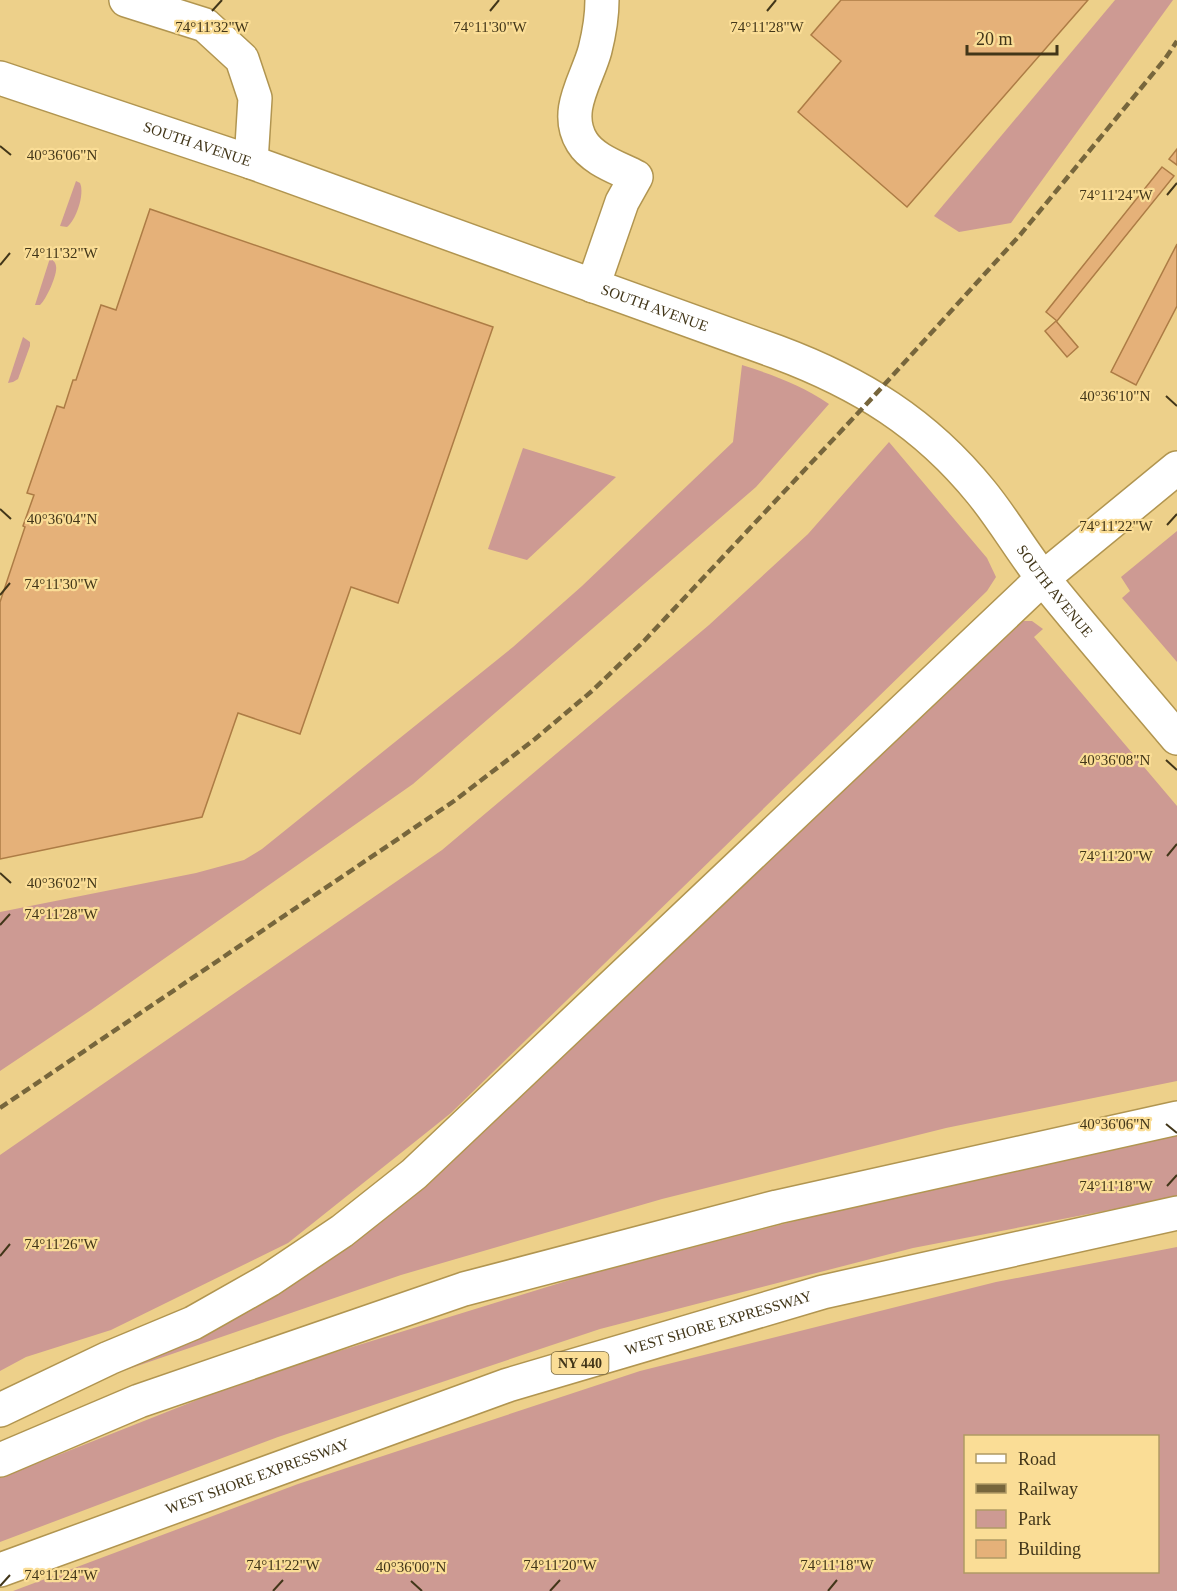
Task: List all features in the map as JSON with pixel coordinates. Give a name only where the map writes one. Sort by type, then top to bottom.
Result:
[{"type":"main road","points":[[126,0],[206,25],[242,59],[255,98],[251,162]]},
{"type":"main road","points":[[593,286],[622,202],[636,177],[598,158],[582,143],[576,124],[574,106],[594,51],[602,14],[602,0]]},
{"type":"main road","name":"SOUTH AVENUE","points":[[0,78],[251,162],[806,363],[874,396],[924,432],[980,491],[1043,578],[1177,738]]},
{"type":"main road","points":[[0,1410],[109,1358],[193,1323],[269,1280],[342,1231],[405,1181],[483,1110],[1043,578],[1177,468]]},
{"type":"main road","points":[[0,1460],[139,1401],[464,1289],[777,1207],[1177,1118]]},
{"type":"main road","name":"WEST SHORE EXPRESSWAY","points":[[0,1570],[508,1385],[823,1292],[1177,1213]]},
{"type":"green space","points":[[1115,0],[1173,0],[1011,223],[959,232],[934,216]]},
{"type":"green space","points":[[76,181],[80,183],[81,188],[79,206],[70,224],[67,227],[60,226]]},
{"type":"green space","points":[[50,258],[56,266],[53,281],[40,305],[35,305]]},
{"type":"green space","points":[[23,337],[30,342],[30,346],[18,379],[8,383]]},
{"type":"green space","points":[[742,365],[798,386],[829,404],[756,487],[413,784],[91,1010],[0,1071],[0,912],[196,873],[244,860],[262,849],[513,647],[582,586],[733,442]]},
{"type":"green space","points":[[889,442],[987,558],[996,577],[987,591],[451,1113],[288,1243],[111,1330],[26,1357],[0,1371],[0,1155],[442,850],[709,625],[808,534]]},
{"type":"green space","points":[[523,448],[616,477],[527,560],[488,549]]},
{"type":"green space","points":[[1177,531],[1177,662],[1122,598],[1130,591],[1121,577]]},
{"type":"green space","points":[[1023,621],[1032,621],[1043,629],[1034,637],[1177,806],[1177,1081],[946,1128],[662,1199],[401,1275],[59,1393],[232,1308],[690,933]]},
{"type":"green space","points":[[1177,1132],[1177,1197],[913,1248],[600,1329],[278,1437],[0,1542],[0,1478],[255,1377],[589,1274],[919,1189]]},
{"type":"green space","points":[[1177,1247],[1177,1591],[13,1591],[298,1484],[640,1371],[996,1282]]},
{"type":"building","points":[[841,0],[1088,0],[907,207],[798,112],[841,61],[811,35]]},
{"type":"building","points":[[1177,149],[1177,165],[1169,159]]},
{"type":"building","points":[[1162,167],[1174,176],[1057,321],[1046,312]]},
{"type":"building","points":[[150,209],[493,327],[398,603],[351,587],[300,734],[238,713],[202,817],[0,859],[0,602],[34,495],[27,493],[57,406],[64,408],[73,380],[76,380],[101,305],[116,310]]},
{"type":"building","points":[[1177,244],[1177,306],[1136,385],[1111,372]]},
{"type":"building","points":[[1056,321],[1078,347],[1067,357],[1045,331]]},
{"type":"railway","points":[[0,1108],[454,801],[535,739],[592,691],[644,641],[874,396],[1020,235],[1165,59],[1177,41]]}]
